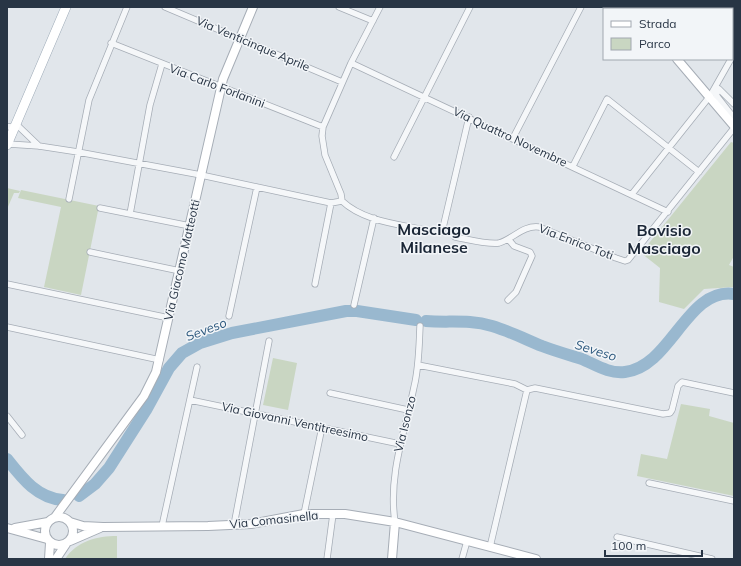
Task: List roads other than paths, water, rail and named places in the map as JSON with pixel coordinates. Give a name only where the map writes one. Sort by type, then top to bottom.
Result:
[{"type":"main road","points":[[7,144],[13,126],[66,7]]},
{"type":"street","points":[[69,199],[89,100],[126,7]]},
{"type":"street","name":"Via Venticinque Aprile","points":[[165,7],[342,82]]},
{"type":"street","name":"Via Giacomo Matteotti","points":[[51,519],[67,505],[74,492],[144,396],[160,360],[220,87],[253,7]]},
{"type":"street","points":[[339,7],[373,21]]},
{"type":"street","points":[[342,201],[341,194],[325,155],[322,136],[323,127],[351,63],[380,7]]},
{"type":"street","points":[[394,157],[470,7]]},
{"type":"street","points":[[513,138],[581,7]]},
{"type":"street","name":"Via Carlo Forlanini","points":[[111,43],[323,127]]},
{"type":"street","points":[[668,212],[734,127],[711,93],[678,60]]},
{"type":"street","points":[[632,194],[711,93],[730,60]]},
{"type":"street","name":"Via Quattro Novembre","points":[[351,63],[469,117],[668,212]]},
{"type":"street","points":[[130,214],[150,105],[162,64]]},
{"type":"street","points":[[734,104],[719,89],[716,95],[718,99],[734,118]]},
{"type":"street","points":[[573,166],[607,99],[699,172]]},
{"type":"street","points":[[442,232],[469,117]]},
{"type":"street","points":[[13,126],[39,146]]},
{"type":"street","points":[[7,144],[39,146],[78,152],[331,203],[342,201],[359,213],[425,230]]},
{"type":"street","points":[[229,316],[257,187]]},
{"type":"street","points":[[315,284],[331,203]]},
{"type":"street","points":[[100,208],[190,226]]},
{"type":"street","name":"Via Enrico Toti","points":[[455,237],[494,244],[509,240],[529,227],[539,227],[625,261],[628,260],[668,212]]},
{"type":"street","points":[[354,306],[374,218]]},
{"type":"street","points":[[508,300],[514,295],[531,254],[514,246],[509,240]]},
{"type":"street","points":[[90,252],[180,271]]},
{"type":"street","points":[[7,284],[169,318]]},
{"type":"street","name":"Via Isonzo","points":[[395,522],[393,512],[395,474],[400,444],[418,365],[420,326]]},
{"type":"street","points":[[7,327],[160,360]]},
{"type":"street","points":[[234,524],[269,341]]},
{"type":"street","points":[[418,365],[515,384],[526,390],[535,388],[663,414],[670,413],[672,410],[678,386],[682,382],[734,392]]},
{"type":"street","points":[[162,526],[197,367]]},
{"type":"street","points":[[490,547],[526,390]]},
{"type":"street","points":[[330,393],[408,410]]},
{"type":"street","name":"Via Giovanni Ventitreesimo","points":[[190,400],[400,444]]},
{"type":"street","points":[[7,416],[22,435]]},
{"type":"street","points":[[304,514],[322,427]]},
{"type":"street","points":[[649,483],[734,501]]},
{"type":"street","name":"Via Giacomo Matteotti","points":[[67,505],[68,520]]},
{"type":"street","name":"Via Comasinella","points":[[68,520],[83,526],[103,527],[251,524],[304,514],[333,514],[395,522],[536,559]]},
{"type":"street","points":[[327,559],[333,514]]},
{"type":"street","points":[[49,559],[48,541],[44,532],[51,519]]},
{"type":"street","points":[[10,528],[51,519],[68,520],[73,530],[68,542],[56,559]]},
{"type":"street","points":[[392,559],[395,522]]},
{"type":"street","name":"Via Comasinella","points":[[68,542],[103,527]]},
{"type":"street","points":[[10,528],[48,541],[55,545],[68,542]]},
{"type":"street","points":[[617,537],[712,559]]},
{"type":"street","points":[[462,559],[467,541]]},
{"type":"waterway","name":"Seveso","points":[[426,321],[467,322],[492,326],[608,370],[614,372],[625,372],[641,367],[655,357],[691,314],[704,303],[718,295],[734,294]]},
{"type":"waterway","name":"Seveso","points":[[79,496],[95,484],[109,468],[146,410],[169,368],[182,353],[200,343],[232,333],[346,311],[357,311],[416,320]]},
{"type":"waterway","name":"Seveso","points":[[7,459],[24,480],[31,486],[45,495],[63,500]]},
{"type":"district","name":"Masciago Milanese","points":[[434,238]]},
{"type":"district","name":"Bovisio Masciago","points":[[664,239]]}]
